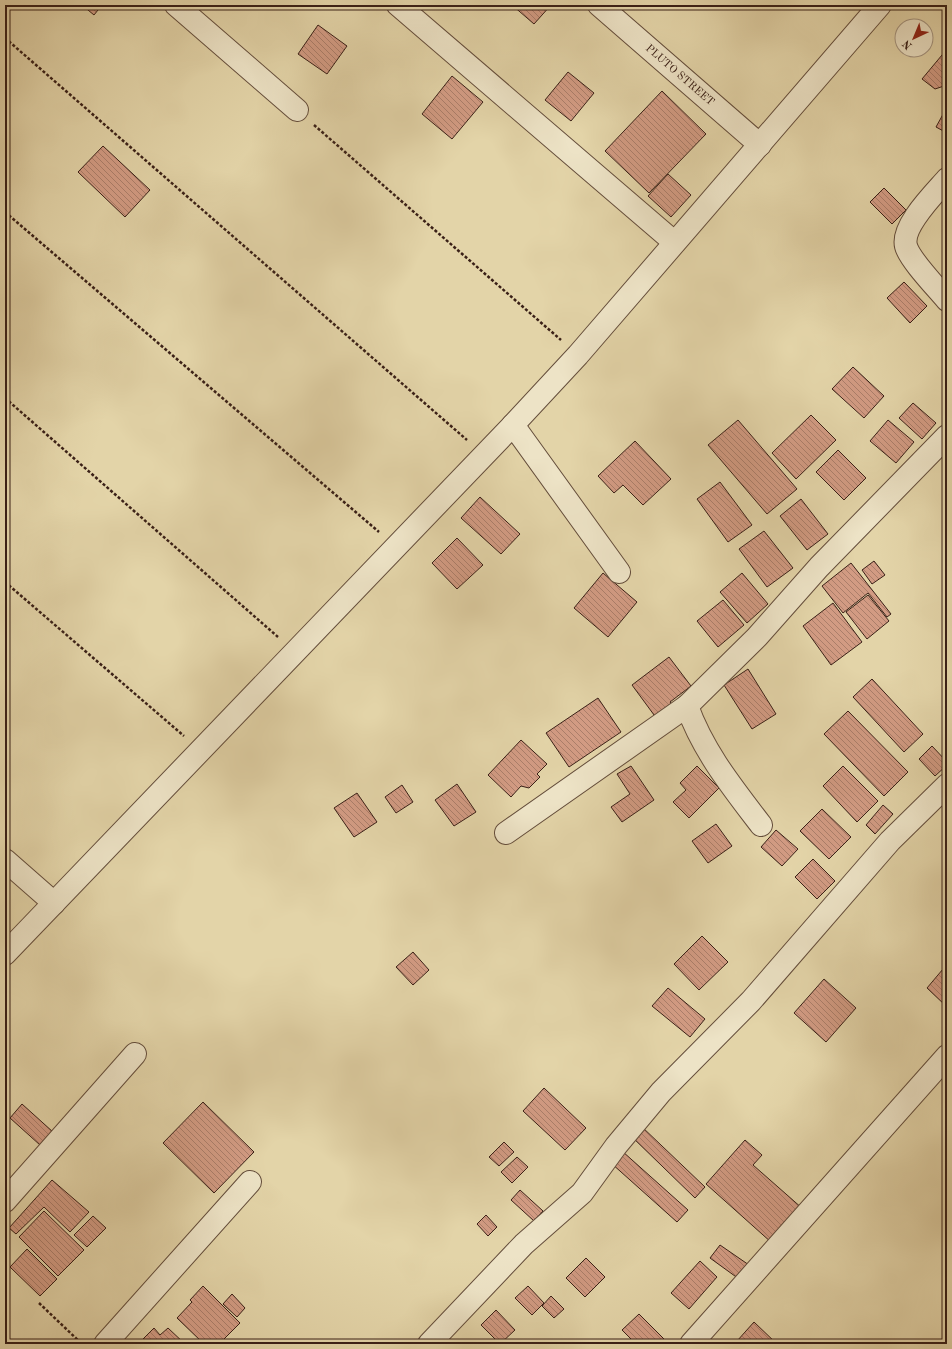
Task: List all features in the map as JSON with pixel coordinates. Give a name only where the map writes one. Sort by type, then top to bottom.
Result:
[{"type":"street","points":[[176,5],[297,110]]},
{"type":"street","points":[[398,5],[674,242]]},
{"type":"street","name":"PLUTO STREET","points":[[599,5],[760,145]]},
{"type":"street","points":[[5,954],[396,547],[578,355],[880,5]]},
{"type":"street","points":[[947,179],[912,221],[906,236],[906,246],[914,259],[947,300]]},
{"type":"street","points":[[512,425],[619,572]]},
{"type":"street","points":[[506,833],[687,706],[757,637],[819,567],[947,436]]},
{"type":"street","points":[[687,706],[696,730],[710,756],[761,825]]},
{"type":"street","points":[[429,1344],[524,1244],[582,1192],[616,1146],[661,1092],[751,1001],[890,841],[947,785]]},
{"type":"street","points":[[5,860],[54,903]]},
{"type":"street","points":[[5,1201],[135,1054]]},
{"type":"street","points":[[691,1344],[947,1056]]},
{"type":"street","points":[[105,1344],[250,1182]]},
{"type":"path","points":[[5,38],[484,455]]},
{"type":"path","points":[[297,110],[578,355]]},
{"type":"path","points":[[5,212],[396,547]]},
{"type":"path","points":[[5,398],[295,652]]},
{"type":"path","points":[[5,582],[201,750]]},
{"type":"path","points":[[39,1303],[82,1344]]},
{"type":"building","points":[[82,5],[102,5],[94,15]]},
{"type":"building","points":[[512,5],[551,5],[534,24]]},
{"type":"building","points":[[318,25],[347,46],[327,74],[298,54]]},
{"type":"building","points":[[947,49],[947,89],[944,86],[935,89],[922,79]]},
{"type":"building","points":[[568,72],[594,93],[571,121],[545,100]]},
{"type":"building","points":[[452,76],[483,102],[452,139],[422,114]]},
{"type":"building","points":[[662,91],[706,134],[649,193],[605,151]]},
{"type":"building","points":[[947,107],[947,133],[936,127]]},
{"type":"building","points":[[103,146],[150,190],[125,217],[78,172]]},
{"type":"building","points":[[668,174],[691,195],[671,217],[648,196]]},
{"type":"building","points":[[884,188],[906,210],[892,224],[870,202]]},
{"type":"building","points":[[904,282],[927,306],[910,323],[887,298]]},
{"type":"building","points":[[853,367],[884,396],[864,418],[832,389]]},
{"type":"building","points":[[913,403],[936,423],[922,439],[899,418]]},
{"type":"building","points":[[811,415],[836,440],[796,479],[772,453]]},
{"type":"building","points":[[738,420],[797,489],[767,514],[708,445]]},
{"type":"building","points":[[888,420],[914,442],[896,463],[870,441]]},
{"type":"building","points":[[635,441],[671,479],[643,505],[623,485],[614,493],[598,476]]},
{"type":"building","points":[[838,450],[866,478],[844,500],[816,472]]},
{"type":"building","points":[[720,482],[752,525],[728,542],[697,499]]},
{"type":"building","points":[[480,497],[520,534],[501,554],[461,518]]},
{"type":"building","points":[[801,499],[828,534],[807,550],[780,516]]},
{"type":"building","points":[[764,531],[793,568],[767,587],[739,549]]},
{"type":"building","points":[[457,538],[483,565],[457,589],[432,563]]},
{"type":"building","points":[[874,561],[885,575],[872,584],[862,570]]},
{"type":"building","points":[[851,563],[891,614],[887,617],[868,593],[843,613],[822,586]]},
{"type":"building","points":[[603,573],[637,602],[608,637],[574,608]]},
{"type":"building","points":[[742,573],[768,604],[747,623],[720,592]]},
{"type":"building","points":[[868,595],[889,621],[867,639],[846,612]]},
{"type":"building","points":[[723,600],[744,625],[718,647],[697,621]]},
{"type":"building","points":[[833,603],[862,642],[831,665],[803,626]]},
{"type":"building","points":[[669,657],[691,686],[670,702],[674,707],[657,719],[632,685]]},
{"type":"building","points":[[748,669],[776,714],[752,729],[724,685]]},
{"type":"building","points":[[872,679],[923,734],[904,752],[853,697]]},
{"type":"building","points":[[598,698],[621,732],[569,767],[546,733]]},
{"type":"building","points":[[848,711],[908,772],[884,796],[824,734]]},
{"type":"building","points":[[521,740],[547,764],[537,774],[540,777],[529,788],[521,786],[511,797],[488,775]]},
{"type":"building","points":[[932,746],[947,762],[947,765],[935,776],[919,759]]},
{"type":"building","points":[[631,766],[654,800],[622,822],[611,807],[630,794],[617,774]]},
{"type":"building","points":[[697,766],[719,788],[689,818],[673,802],[686,790],[680,783]]},
{"type":"building","points":[[843,766],[878,801],[857,822],[823,786]]},
{"type":"building","points":[[457,784],[476,812],[454,826],[435,800]]},
{"type":"building","points":[[402,785],[413,802],[396,813],[385,797]]},
{"type":"building","points":[[357,793],[377,822],[354,837],[334,808]]},
{"type":"building","points":[[883,805],[893,814],[875,834],[866,825]]},
{"type":"building","points":[[822,809],[851,837],[829,859],[800,831]]},
{"type":"building","points":[[716,824],[732,846],[708,863],[692,841]]},
{"type":"building","points":[[776,830],[798,849],[782,866],[761,847]]},
{"type":"building","points":[[813,859],[835,881],[817,899],[795,877]]},
{"type":"building","points":[[702,936],[728,962],[699,990],[674,964]]},
{"type":"building","points":[[413,952],[429,970],[413,985],[396,967]]},
{"type":"building","points":[[943,969],[947,972],[947,1007],[927,988]]},
{"type":"building","points":[[824,979],[856,1008],[826,1042],[794,1013]]},
{"type":"building","points":[[668,988],[705,1019],[690,1037],[652,1006]]},
{"type":"building","points":[[544,1088],[586,1128],[565,1150],[523,1111]]},
{"type":"building","points":[[203,1102],[254,1152],[214,1193],[163,1143]]},
{"type":"building","points":[[22,1104],[53,1132],[40,1145],[10,1118]]},
{"type":"building","points":[[640,1125],[705,1187],[695,1198],[630,1135]]},
{"type":"building","points":[[745,1140],[762,1155],[753,1165],[803,1209],[772,1243],[706,1184]]},
{"type":"building","points":[[504,1142],[514,1152],[499,1166],[489,1157]]},
{"type":"building","points":[[622,1151],[688,1210],[677,1222],[611,1163]]},
{"type":"building","points":[[517,1157],[528,1167],[512,1183],[501,1172]]},
{"type":"building","points":[[52,1180],[89,1212],[70,1232],[44,1207],[16,1234],[9,1228]]},
{"type":"building","points":[[520,1190],[543,1211],[534,1221],[511,1200]]},
{"type":"building","points":[[44,1211],[84,1250],[58,1276],[19,1237]]},
{"type":"building","points":[[486,1215],[497,1227],[488,1236],[477,1224]]},
{"type":"building","points":[[93,1216],[106,1228],[87,1247],[74,1235]]},
{"type":"building","points":[[720,1245],[749,1265],[739,1279],[710,1258]]},
{"type":"building","points":[[27,1249],[57,1279],[40,1296],[10,1267]]},
{"type":"building","points":[[586,1258],[605,1277],[585,1297],[566,1278]]},
{"type":"building","points":[[700,1261],[717,1277],[689,1309],[671,1293]]},
{"type":"building","points":[[203,1286],[240,1323],[219,1344],[204,1344],[177,1318],[192,1302],[190,1300]]},
{"type":"building","points":[[528,1286],[544,1303],[532,1315],[515,1298]]},
{"type":"building","points":[[232,1294],[245,1308],[237,1317],[223,1304]]},
{"type":"building","points":[[551,1296],[564,1309],[554,1318],[542,1306]]},
{"type":"building","points":[[496,1310],[515,1330],[500,1344],[481,1325]]},
{"type":"building","points":[[639,1314],[666,1341],[664,1344],[636,1344],[622,1330]]},
{"type":"building","points":[[754,1322],[777,1344],[740,1344],[737,1341]]},
{"type":"building","points":[[154,1328],[160,1335],[168,1328],[185,1344],[144,1344],[141,1341]]}]
